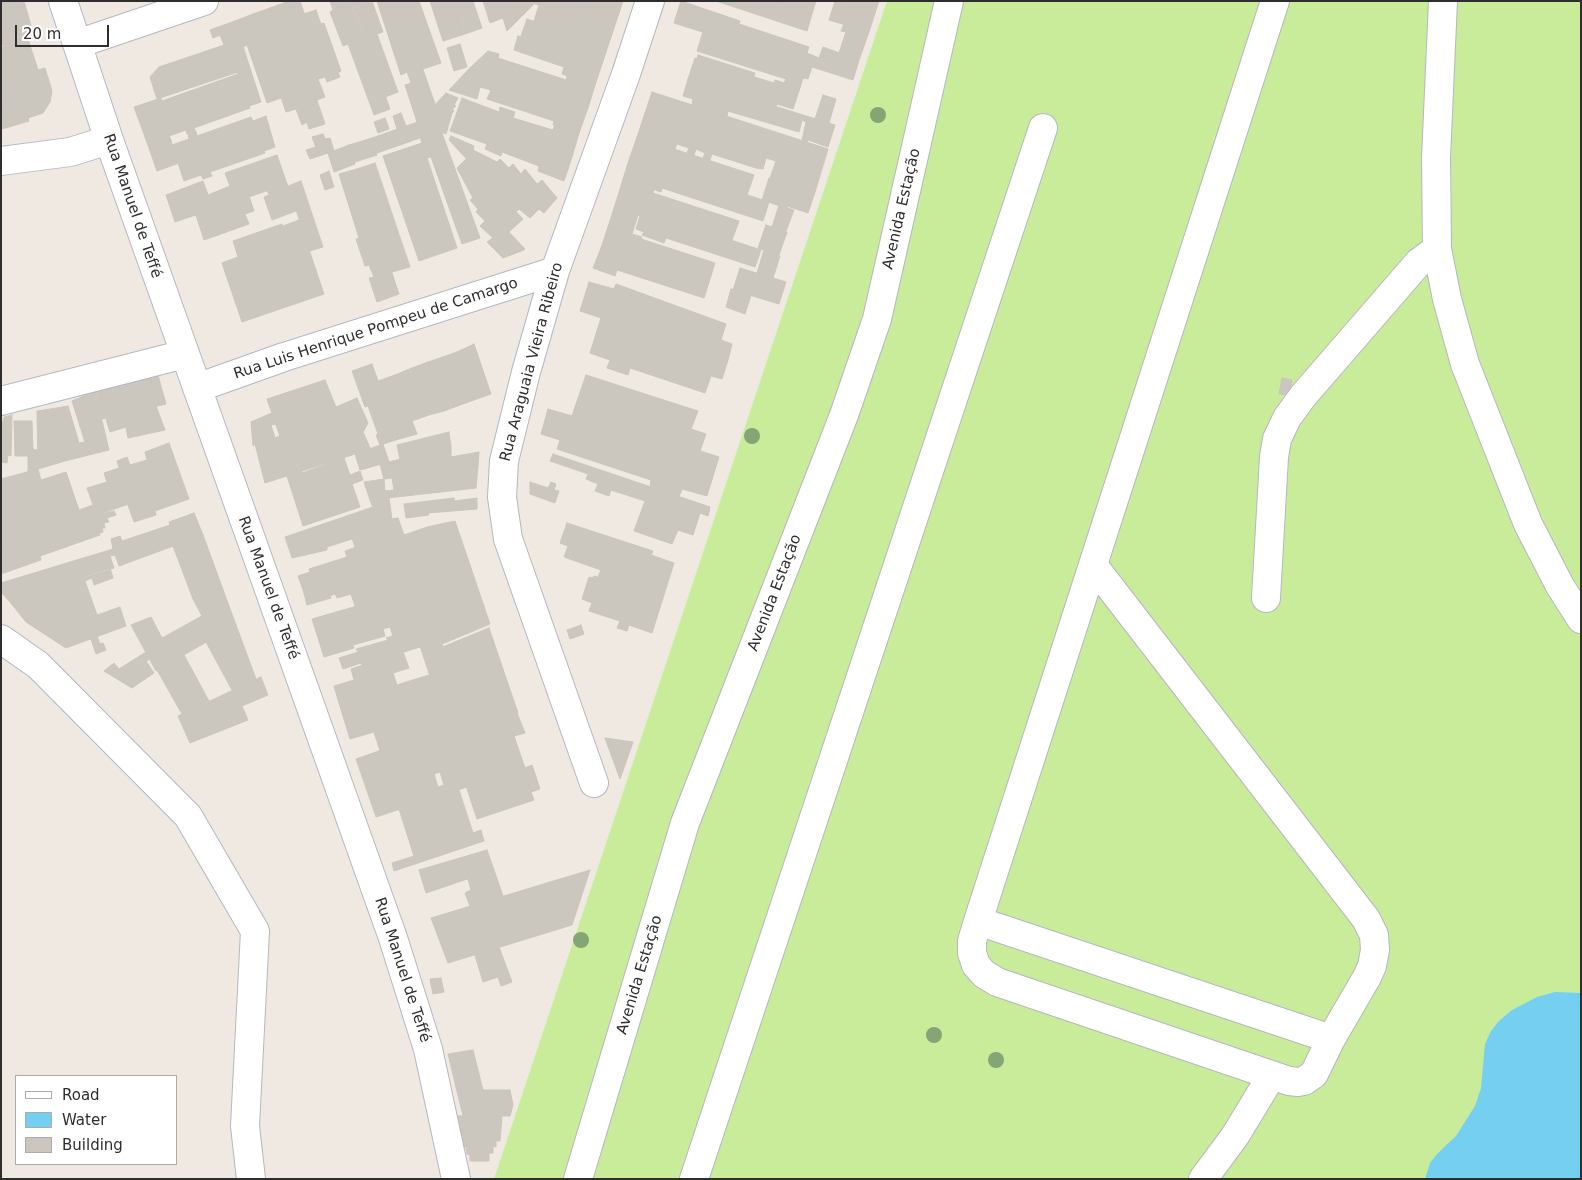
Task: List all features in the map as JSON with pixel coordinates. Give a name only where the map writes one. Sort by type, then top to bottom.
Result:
[{"type":"street","name":"Rua Manuel de Teffé","points":[[63,1],[108,140],[393,938],[428,1049],[456,1179]]},
{"type":"street","points":[[77,44],[204,1]]},
{"type":"street","name":"Rua Araguaia Vieira Ribeiro","points":[[594,783],[508,539],[502,497],[504,461],[526,372],[556,271],[650,1]]},
{"type":"street","name":"Avenida Estação","points":[[578,1179],[685,823],[844,415],[877,319],[949,1]]},
{"type":"street","points":[[1093,565],[1366,919],[1374,936],[1375,950],[1372,966],[1367,977],[1331,1039],[1314,1074],[1309,1078],[1298,1082],[1272,1075],[997,982],[984,974],[976,964],[972,953],[972,941],[978,921],[1275,1]]},
{"type":"street","points":[[1443,1],[1436,158],[1436,249],[1447,299],[1466,364],[1493,438],[1528,524],[1560,586],[1581,619]]},
{"type":"street","points":[[694,1179],[1043,128]]},
{"type":"street","points":[[1,161],[70,152],[108,140]]},
{"type":"street","points":[[1266,598],[1274,457],[1277,439],[1287,418],[1303,396],[1419,262],[1436,249]]},
{"type":"street","name":"Rua Luis Henrique Pompeu de Camargo","points":[[197,388],[284,357],[556,271]]},
{"type":"street","points":[[1,401],[184,354]]},
{"type":"street","points":[[1,640],[38,665],[188,816],[255,931],[245,1126],[251,1179]]},
{"type":"street","points":[[978,921],[1331,1039]]},
{"type":"street","points":[[1203,1179],[1235,1136],[1272,1075]]},
{"type":"green space","points":[[887,1],[1581,1],[1581,1179],[494,1179]]},
{"type":"water","points":[[1555,992],[1581,993],[1581,1179],[1425,1179],[1430,1163],[1456,1136],[1475,1106],[1481,1088],[1485,1044],[1491,1031],[1512,1010],[1537,997]]},
{"type":"building","points":[[1,1],[15,1],[1,6]]},
{"type":"building","points":[[15,1],[24,1],[31,26],[1,36],[1,6]]},
{"type":"building","points":[[300,1],[326,77],[318,79],[325,97],[317,100],[284,3]]},
{"type":"building","points":[[330,1],[351,1],[390,109],[374,115],[348,44],[343,46],[330,12],[333,10]]},
{"type":"building","points":[[350,1],[372,1],[383,32],[377,34],[398,92],[385,97]]},
{"type":"building","points":[[377,1],[399,1],[435,104],[417,122],[405,85],[411,83],[407,72],[401,75]]},
{"type":"building","points":[[399,1],[419,1],[441,63],[423,69]]},
{"type":"building","points":[[430,1],[452,1],[462,35],[443,41]]},
{"type":"building","points":[[452,1],[473,1],[482,28],[462,35]]},
{"type":"building","points":[[483,1],[511,1],[517,21],[507,31],[503,18],[490,23]]},
{"type":"building","points":[[511,1],[537,1],[517,21]]},
{"type":"building","points":[[537,1],[583,1],[619,13],[613,31],[535,4]]},
{"type":"building","points":[[583,1],[623,1],[619,13]]},
{"type":"building","points":[[681,1],[740,21],[739,24],[809,47],[807,53],[819,58],[823,47],[859,60],[853,80],[674,23]]},
{"type":"building","points":[[716,1],[774,1],[812,14],[807,31]]},
{"type":"building","points":[[774,1],[816,1],[812,14]]},
{"type":"building","points":[[835,1],[875,13],[869,32],[829,20]]},
{"type":"building","points":[[838,1],[879,1],[875,13]]},
{"type":"building","points":[[284,3],[325,124],[309,129],[270,8]]},
{"type":"building","points":[[539,5],[613,31],[608,46],[534,21]]},
{"type":"building","points":[[270,8],[307,122],[302,125],[296,109],[286,112],[253,14]]},
{"type":"building","points":[[316,10],[321,24],[324,23],[341,71],[338,72],[340,77],[327,82],[304,14]]},
{"type":"building","points":[[253,14],[281,98],[267,103],[247,45],[243,47],[235,21]]},
{"type":"building","points":[[527,19],[608,46],[602,64],[521,36]]},
{"type":"building","points":[[235,21],[250,68],[157,99],[150,77],[159,67],[224,45],[220,35],[213,38],[210,30]]},
{"type":"building","points":[[844,24],[869,32],[859,60],[839,53],[846,32],[841,31]]},
{"type":"building","points":[[30,26],[33,34],[27,36],[38,70],[45,68],[52,91],[50,102],[43,113],[28,118],[1,36]]},
{"type":"building","points":[[703,32],[812,67],[808,79],[803,78],[800,88],[784,83],[786,79],[697,51]]},
{"type":"building","points":[[518,36],[602,64],[595,85],[562,74],[564,67],[514,50]]},
{"type":"building","points":[[460,44],[467,67],[454,71],[447,48]]},
{"type":"building","points":[[4,47],[29,121],[9,127],[1,105],[1,48]]},
{"type":"building","points":[[488,51],[499,54],[498,58],[566,80],[567,76],[595,85],[588,108],[469,69]]},
{"type":"building","points":[[698,55],[755,73],[754,77],[774,83],[775,80],[800,88],[793,109],[777,104],[776,106],[688,79],[695,58],[697,59]]},
{"type":"building","points":[[250,68],[261,102],[249,106],[250,108],[194,128],[196,132],[187,134],[186,130],[169,136],[171,140],[149,148],[134,107],[161,98],[162,101]]},
{"type":"building","points":[[469,69],[588,108],[579,133],[553,125],[554,121],[487,99],[491,90],[480,87],[477,99],[449,90]]},
{"type":"building","points":[[688,79],[835,125],[828,147],[808,140],[807,142],[802,140],[806,122],[802,120],[799,132],[728,111],[727,116],[692,105],[693,99],[683,96]]},
{"type":"building","points":[[652,92],[828,149],[822,169],[645,113]]},
{"type":"building","points":[[446,93],[458,98],[452,113],[433,107]]},
{"type":"building","points":[[823,95],[836,99],[829,123],[815,119]]},
{"type":"building","points":[[462,98],[499,112],[500,107],[515,112],[513,118],[553,130],[555,125],[579,133],[572,157],[456,115]]},
{"type":"building","points":[[1,105],[9,127],[1,129]]},
{"type":"building","points":[[433,107],[452,113],[446,134],[417,122]]},
{"type":"building","points":[[401,113],[406,126],[397,129],[393,116]]},
{"type":"building","points":[[645,113],[822,169],[815,192],[770,178],[776,161],[766,158],[763,169],[756,168],[712,154],[710,160],[703,158],[705,153],[696,149],[694,155],[687,153],[689,148],[677,144],[675,149],[637,137]]},
{"type":"building","points":[[456,115],[572,157],[564,181],[538,171],[539,166],[502,152],[501,156],[485,149],[487,144],[450,131]]},
{"type":"building","points":[[266,116],[270,130],[157,171],[149,148],[171,140],[172,145],[189,139],[188,134],[196,132],[197,136],[251,117],[253,121]]},
{"type":"building","points":[[385,118],[389,129],[378,133],[374,122]]},
{"type":"building","points":[[417,122],[442,133],[480,238],[462,244],[431,157],[427,158],[415,123]]},
{"type":"building","points":[[415,123],[420,138],[377,153],[372,138]]},
{"type":"building","points":[[270,130],[275,147],[264,151],[265,153],[210,172],[212,176],[203,179],[201,175],[184,181],[178,163]]},
{"type":"building","points":[[323,134],[325,139],[330,138],[334,151],[319,156],[312,137]]},
{"type":"building","points":[[451,136],[474,146],[473,150],[497,162],[500,159],[509,168],[513,164],[521,174],[525,169],[537,184],[542,180],[557,198],[544,213],[539,209],[530,218],[519,209],[516,212],[449,140]]},
{"type":"building","points":[[637,137],[754,175],[747,195],[630,157]]},
{"type":"building","points":[[372,138],[377,155],[355,162],[349,145]]},
{"type":"building","points":[[422,143],[457,248],[419,261],[383,156]]},
{"type":"building","points":[[349,145],[355,164],[334,172],[328,153]]},
{"type":"building","points":[[316,147],[319,156],[310,159],[306,150]]},
{"type":"building","points":[[277,155],[287,184],[175,222],[166,195],[203,181],[208,195],[230,186],[225,173]]},
{"type":"building","points":[[630,157],[769,202],[763,221],[662,188],[661,192],[623,179]]},
{"type":"building","points":[[466,159],[523,219],[509,232],[524,250],[503,258],[487,242],[493,238],[480,226],[485,221],[476,212],[478,209],[470,200],[473,198],[457,168]]},
{"type":"building","points":[[375,163],[410,267],[392,272],[357,169]]},
{"type":"building","points":[[357,169],[399,294],[377,302],[369,278],[374,277],[369,265],[365,266],[356,239],[359,238],[339,174]]},
{"type":"building","points":[[329,171],[334,187],[325,190],[320,175]]},
{"type":"building","points":[[769,178],[815,192],[808,213],[762,200]]},
{"type":"building","points":[[623,179],[654,189],[653,193],[739,221],[732,240],[616,202]]},
{"type":"building","points":[[301,181],[323,247],[310,251],[288,186]]},
{"type":"building","points":[[287,184],[296,211],[272,220],[264,197],[269,195],[267,190]]},
{"type":"building","points":[[249,196],[254,211],[245,214],[249,224],[204,240],[196,215]]},
{"type":"building","points":[[616,202],[761,250],[755,267],[666,238],[664,243],[642,235],[644,232],[636,229],[640,216],[638,215],[632,234],[608,227]]},
{"type":"building","points":[[779,205],[794,210],[786,231],[772,227]]},
{"type":"building","points":[[299,220],[324,294],[242,322],[222,263],[238,257],[233,241]]},
{"type":"building","points":[[766,225],[787,232],[779,255],[758,248]]},
{"type":"building","points":[[608,227],[715,263],[709,282],[601,248]]},
{"type":"building","points":[[601,248],[709,282],[704,298],[617,270],[615,276],[593,268]]},
{"type":"building","points":[[764,250],[780,256],[773,278],[757,273]]},
{"type":"building","points":[[740,268],[786,282],[779,304],[733,290]]},
{"type":"building","points":[[589,282],[614,289],[616,284],[726,324],[721,340],[732,344],[728,360],[580,311]]},
{"type":"building","points":[[731,289],[751,295],[745,314],[726,307]]},
{"type":"building","points":[[601,318],[728,360],[722,379],[711,376],[705,393],[630,368],[628,375],[607,368],[610,360],[590,353]]},
{"type":"building","points":[[474,344],[491,394],[474,400],[457,352]]},
{"type":"building","points":[[457,352],[474,400],[460,405],[443,357]]},
{"type":"building","points":[[443,357],[460,405],[444,411],[428,362]]},
{"type":"building","points":[[428,362],[444,411],[429,415],[412,368]]},
{"type":"building","points":[[372,364],[399,439],[380,445],[368,406],[365,407],[352,371]]},
{"type":"building","points":[[412,368],[429,415],[412,421],[395,375]]},
{"type":"building","points":[[158,375],[166,404],[102,419],[96,391]]},
{"type":"building","points":[[395,375],[417,434],[399,439],[378,381]]},
{"type":"building","points":[[586,375],[698,411],[691,429],[706,434],[700,451],[574,410]]},
{"type":"building","points":[[1282,378],[1292,380],[1289,395],[1279,394]]},
{"type":"building","points":[[325,380],[355,454],[293,474],[267,399]]},
{"type":"building","points":[[95,391],[109,450],[89,455],[72,401]]},
{"type":"building","points":[[357,398],[368,423],[363,432],[370,448],[355,454],[336,407]]},
{"type":"building","points":[[68,406],[79,443],[85,442],[89,455],[65,461],[51,409]]},
{"type":"building","points":[[156,406],[165,430],[128,438],[126,427],[110,432],[106,419]]},
{"type":"building","points":[[51,409],[65,461],[38,469],[37,411]]},
{"type":"building","points":[[548,409],[572,416],[574,410],[719,457],[707,496],[682,489],[679,497],[650,486],[651,480],[557,449],[560,440],[541,434]]},
{"type":"building","points":[[272,413],[276,424],[271,425],[275,438],[280,436],[293,474],[265,483],[255,444],[253,446],[251,422]]},
{"type":"building","points":[[12,415],[11,456],[8,455],[7,463],[1,462],[1,422],[3,422],[4,417]]},
{"type":"building","points":[[14,421],[32,421],[33,449],[37,450],[38,469],[28,472],[28,456],[15,456]]},
{"type":"building","points":[[449,432],[451,447],[400,460],[397,445]]},
{"type":"building","points":[[169,443],[184,485],[1,548],[1,479],[38,469],[41,480],[66,472],[79,510],[93,505],[87,488],[107,482],[104,473],[119,468],[117,461],[127,457],[130,465],[147,460],[145,452]]},
{"type":"building","points":[[383,444],[389,462],[360,470],[355,454]]},
{"type":"building","points":[[451,447],[451,457],[479,452],[478,466],[384,479],[380,464]]},
{"type":"building","points":[[553,454],[710,507],[708,516],[700,513],[693,535],[678,530],[672,544],[634,531],[645,501],[611,490],[609,496],[595,491],[598,484],[586,479],[588,474],[550,461]]},
{"type":"building","points":[[344,458],[350,475],[360,471],[363,480],[296,504],[287,476],[302,471],[302,473]]},
{"type":"building","points":[[478,466],[476,488],[370,500],[364,482],[384,479],[385,491],[394,490],[392,478]]},
{"type":"building","points":[[530,482],[548,488],[551,482],[556,484],[554,490],[559,491],[555,503],[530,494]]},
{"type":"building","points":[[352,484],[360,507],[303,526],[296,504]]},
{"type":"building","points":[[184,485],[189,499],[155,511],[156,515],[134,522],[128,505]]},
{"type":"building","points":[[389,498],[392,519],[378,521],[370,500]]},
{"type":"building","points":[[454,498],[454,501],[477,498],[477,509],[428,513],[429,515],[406,518],[404,504]]},
{"type":"building","points":[[373,507],[383,538],[355,547],[352,539],[327,547],[327,550],[292,558],[285,537]]},
{"type":"building","points":[[114,511],[116,515],[107,518],[109,522],[104,523],[105,528],[102,528],[103,532],[99,533],[100,535],[40,556],[41,560],[1,574],[1,548]]},
{"type":"building","points":[[194,513],[203,535],[119,566],[115,555],[110,556],[114,568],[10,602],[1,592],[1,583],[113,549],[111,539],[120,536],[122,541],[170,525],[169,522]]},
{"type":"building","points":[[398,518],[404,535],[427,527],[455,521],[490,624],[442,644],[443,647],[423,655],[378,521]]},
{"type":"building","points":[[567,523],[653,551],[651,555],[674,563],[652,633],[629,625],[627,631],[617,628],[620,621],[589,611],[592,603],[582,599],[589,577],[598,577],[601,570],[564,557],[568,546],[560,543]]},
{"type":"building","points":[[203,535],[222,587],[193,599],[173,546]]},
{"type":"building","points":[[383,538],[391,561],[303,590],[298,576],[310,572],[309,569],[347,557],[345,551]]},
{"type":"building","points":[[391,561],[402,593],[355,606],[351,594],[337,598],[335,594],[330,596],[331,598],[307,605],[303,590]]},
{"type":"building","points":[[110,568],[113,578],[94,585],[92,578],[85,581],[97,615],[120,607],[126,626],[66,648],[26,622],[10,602]]},
{"type":"building","points":[[222,587],[236,625],[156,671],[131,625],[151,617],[162,638],[202,616],[193,599]]},
{"type":"building","points":[[402,593],[408,611],[318,638],[312,619]]},
{"type":"building","points":[[408,611],[415,629],[393,636],[390,627],[383,629],[385,636],[353,645],[354,648],[324,657],[318,638]]},
{"type":"building","points":[[236,625],[256,679],[232,690],[206,642]]},
{"type":"building","points":[[581,625],[584,634],[570,639],[567,630]]},
{"type":"building","points":[[489,628],[518,713],[450,737],[423,655]]},
{"type":"building","points":[[415,629],[420,647],[343,669],[339,658],[358,652],[356,649],[388,640],[386,638]]},
{"type":"building","points":[[97,636],[100,644],[103,643],[106,650],[96,654],[91,639]]},
{"type":"building","points":[[146,652],[150,659],[146,661],[154,673],[132,688],[104,671],[114,663],[119,669]]},
{"type":"building","points":[[403,652],[409,668],[393,673],[397,685],[339,703],[334,686],[354,680],[351,669]]},
{"type":"building","points":[[184,655],[209,701],[182,714],[157,670]]},
{"type":"building","points":[[429,675],[447,727],[380,751],[374,732],[350,739],[339,703]]},
{"type":"building","points":[[261,677],[268,695],[242,706],[248,720],[190,743],[178,716]]},
{"type":"building","points":[[517,713],[525,733],[514,736],[525,768],[532,765],[540,789],[531,792],[534,800],[477,819],[450,737]]},
{"type":"building","points":[[447,727],[467,787],[376,817],[356,759]],"holes":[[[440,772],[444,785],[438,787],[434,774]]]},
{"type":"building","points":[[605,738],[633,742],[620,779]]},
{"type":"building","points":[[459,790],[473,833],[481,830],[484,841],[394,871],[392,863],[414,856],[399,809]]},
{"type":"building","points":[[487,850],[494,870],[426,893],[419,870]]},
{"type":"building","points":[[494,870],[503,896],[470,906],[465,893],[471,890],[468,879]]},
{"type":"building","points":[[590,870],[572,925],[448,963],[431,918]]},
{"type":"building","points":[[499,947],[512,982],[501,986],[498,977],[483,982],[475,955]]},
{"type":"building","points":[[441,978],[444,992],[433,994],[430,979]]},
{"type":"building","points":[[473,1050],[483,1090],[510,1090],[513,1105],[510,1116],[463,1116],[448,1054]]},
{"type":"building","points":[[458,1116],[502,1116],[500,1141],[496,1141],[496,1147],[493,1146],[493,1153],[489,1153],[489,1161],[470,1161],[470,1155],[467,1154],[466,1147],[464,1147]]}]
